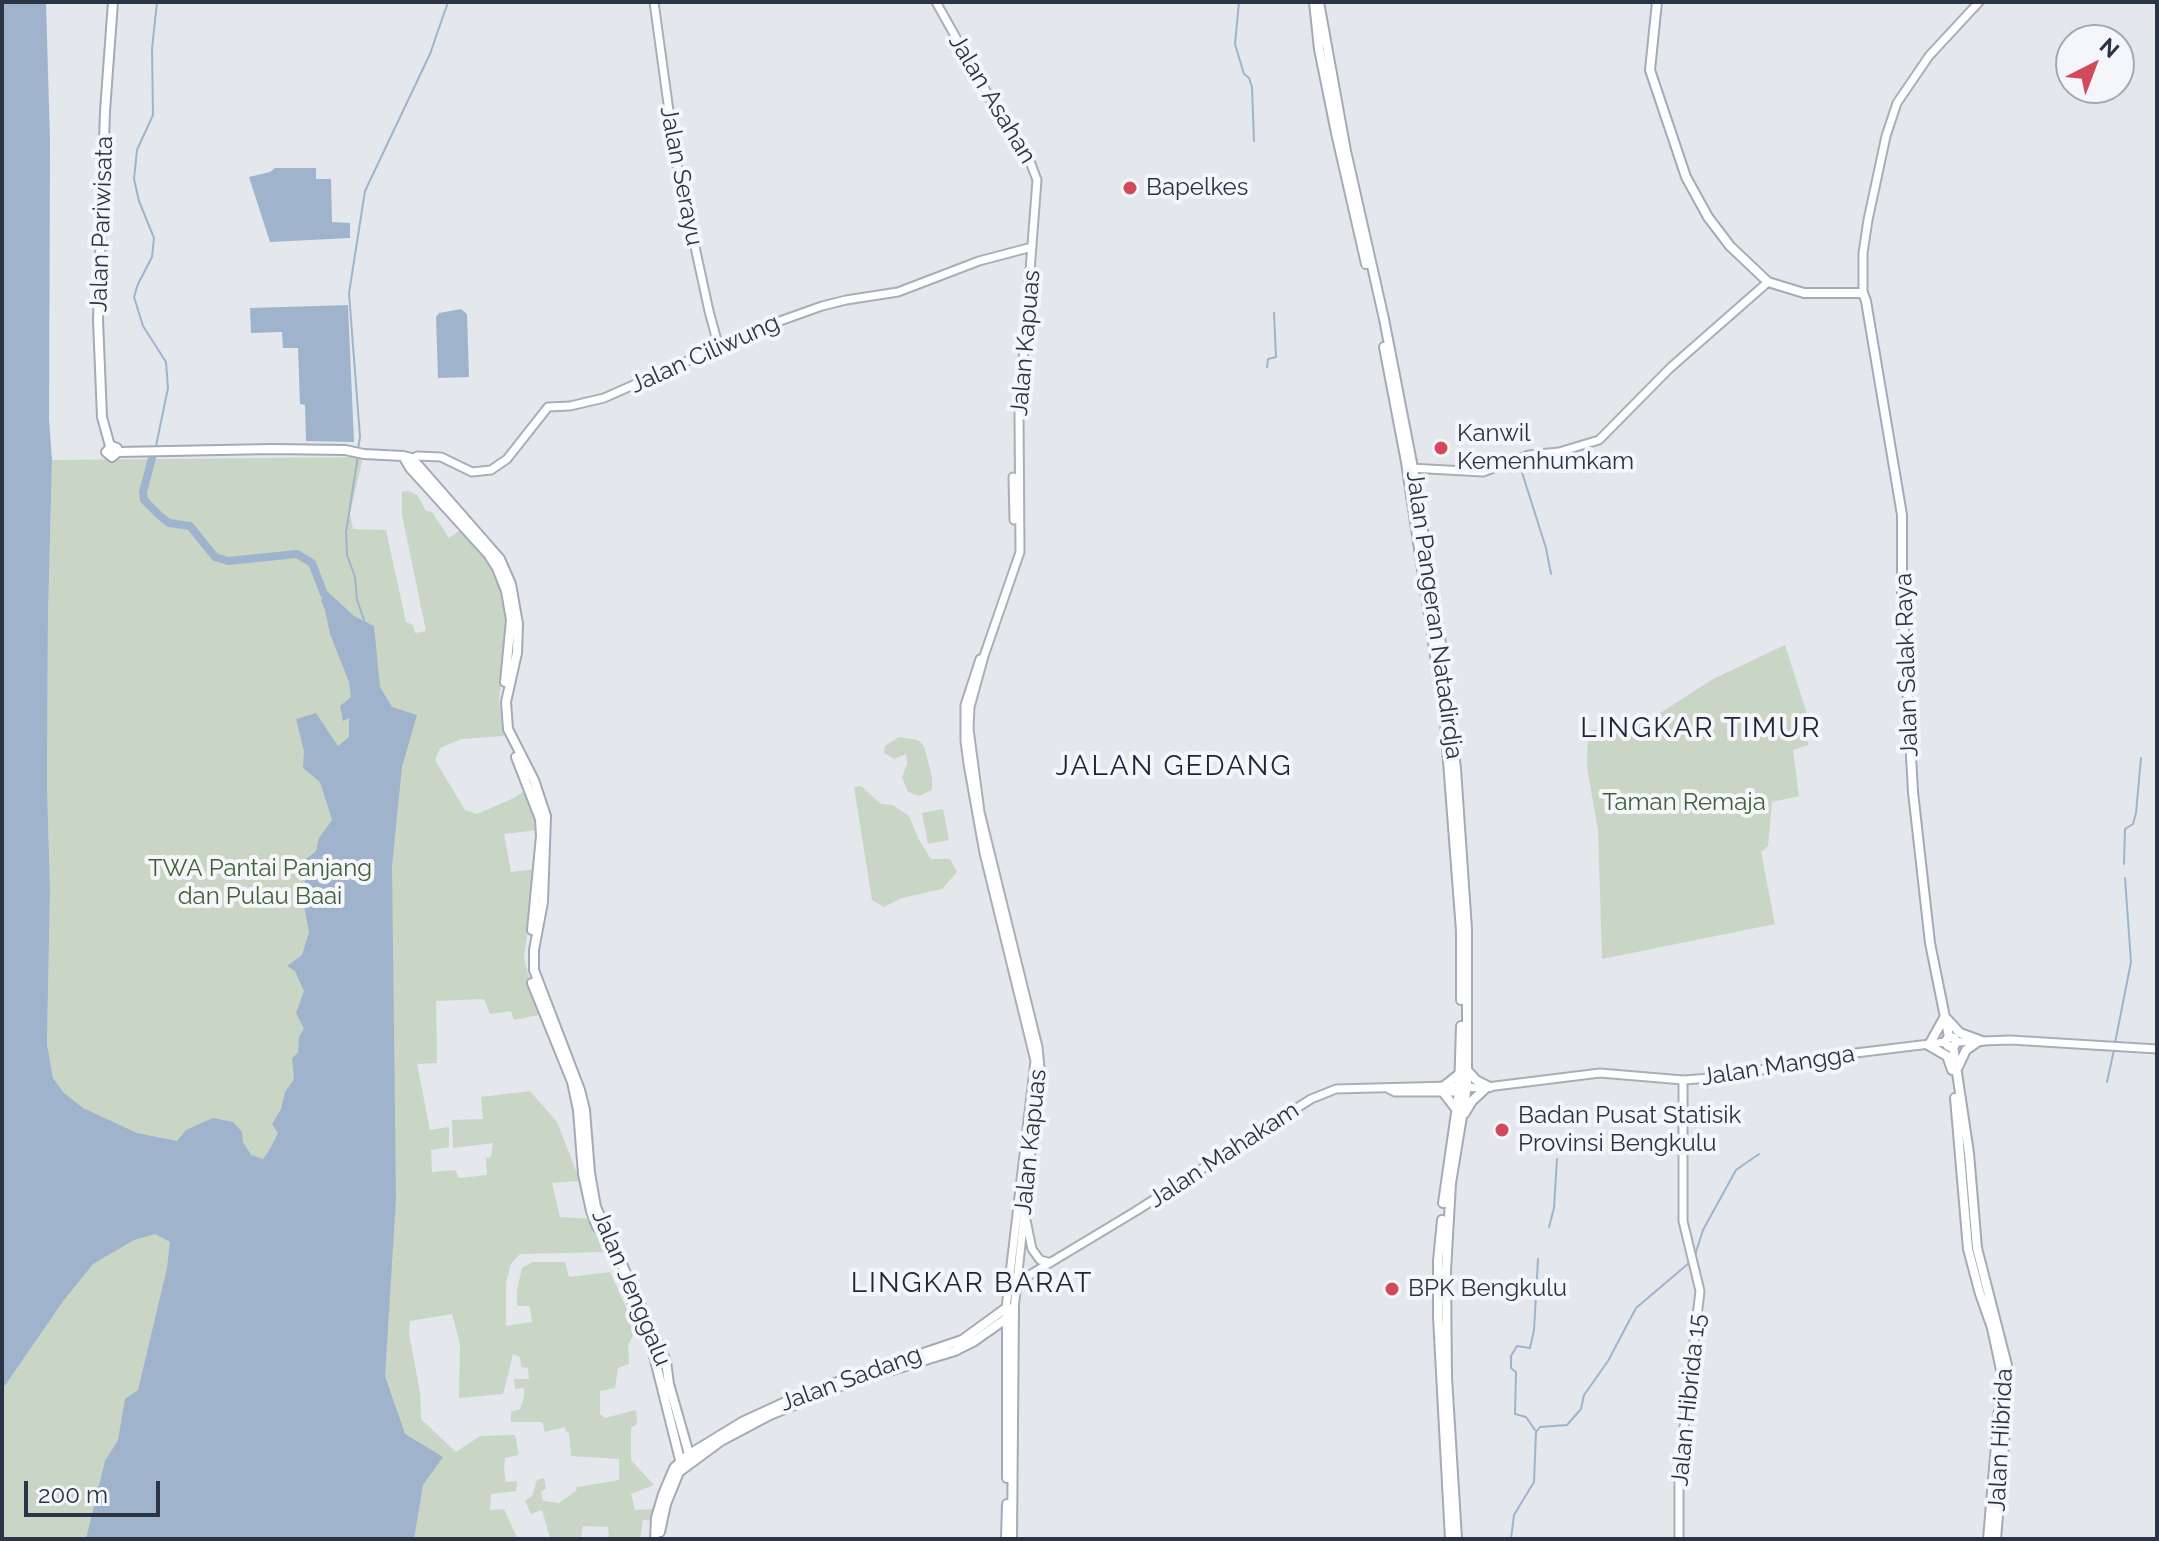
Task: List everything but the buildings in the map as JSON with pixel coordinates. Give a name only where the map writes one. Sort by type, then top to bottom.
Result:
[{"type":"main road","name":"Jalan Pariwisata","points":[[113,2],[107,66],[98,320],[102,409],[114,449],[345,450],[407,459]]},
{"type":"main road","name":"Jalan Pangeran Natadirdja","points":[[1317,2],[1343,152],[1384,319],[1410,468],[1451,755],[1462,900],[1465,1089],[1451,1183],[1442,1317]]},
{"type":"main road","points":[[1657,2],[1650,70],[1686,177],[1708,217],[1730,246],[1768,282],[1804,293],[1863,293]]},
{"type":"main road","name":"Jalan Salak Raya","points":[[1863,293],[1902,515],[1902,593],[1913,792],[1930,943],[1954,1071]]},
{"type":"main road","name":"Jalan Jenggalu","points":[[407,459],[492,548],[506,570],[518,624],[517,653],[504,702],[507,730],[534,780],[546,816],[543,902],[534,936],[538,983],[558,1026],[585,1110],[596,1207],[666,1361],[685,1461]]},
{"type":"main road","points":[[1954,1071],[1947,1056],[1928,1045],[1944,1016],[1957,1031],[1981,1041]]},
{"type":"main road","points":[[1954,1071],[1963,1053],[1981,1041]]},
{"type":"main road","name":"Jalan Hibrida","points":[[1954,1071],[1969,1153],[1973,1248],[2007,1365],[2000,1436],[1996,1539]]},
{"type":"main road","points":[[1463,1072],[1488,1087],[1460,1113],[1444,1089],[1463,1072]]},
{"type":"main road","points":[[657,1539],[666,1504],[685,1461],[752,1424],[812,1397],[955,1351],[973,1342],[1010,1314]]},
{"type":"main road","points":[[1009,1539],[1010,1314]]},
{"type":"main road","name":"Jalan Sadang","points":[[685,1461],[742,1422],[805,1393],[962,1340],[1010,1314]]},
{"type":"main road","points":[[1442,1317],[1450,1539]]},
{"type":"main road","points":[[1442,1317],[1457,1539]]},
{"type":"main road","points":[[1988,1539],[2000,1436]]},
{"type":"street","name":"Jalan Serayu","points":[[654,2],[675,155],[719,348]]},
{"type":"street","name":"Jalan Asahan","points":[[936,2],[1036,172],[1032,247]]},
{"type":"street","points":[[1863,293],[1863,253],[1868,220],[1886,136],[1897,103],[1929,56],[1979,2]]},
{"type":"street","name":"Jalan Ciliwung","points":[[407,459],[417,456],[441,457],[472,472],[491,470],[507,459],[548,407],[570,406],[604,398],[766,326],[822,306],[898,292],[979,261],[1032,247]]},
{"type":"street","name":"Jalan Kapuas","points":[[1016,1283],[1035,1061],[973,803],[964,719],[975,669],[1016,553],[1015,481],[1022,315],[1032,247]]},
{"type":"street","points":[[1410,468],[1483,472],[1529,455],[1559,452],[1599,440],[1670,368],[1768,282]]},
{"type":"street","name":"Jalan Mangga","points":[[1444,1089],[1488,1087],[1600,1073],[1683,1080],[1726,1077],[1831,1056],[1981,1041],[2157,1049]]},
{"type":"street","name":"Jalan Hibrida 15","points":[[1679,1539],[1679,1470],[1700,1307],[1700,1291],[1683,1221],[1683,1080]]},
{"type":"street","name":"Jalan Mahakam","points":[[1016,1283],[1311,1099],[1336,1089],[1389,1089],[1395,1092],[1444,1089]]},
{"type":"street","name":"Jalan Kapuas","points":[[1010,1314],[1024,1210],[1026,1165]]},
{"type":"street","points":[[1024,1210],[1032,1249],[1040,1260],[1050,1262]]},
{"type":"green space","name":"TWA Pantai Panjang dan Pulau Baai","points":[[363,457],[350,513],[353,529],[386,530],[406,622],[413,625],[415,633],[426,631],[402,515],[402,492],[409,491],[418,496],[426,511],[432,512],[449,538],[463,528],[488,554],[505,595],[508,624],[499,700],[504,736],[461,739],[440,748],[435,760],[465,810],[477,814],[514,798],[528,788],[538,830],[504,834],[511,872],[536,869],[524,958],[539,1015],[514,1020],[511,1011],[490,1014],[484,999],[436,1001],[437,1063],[417,1064],[430,1130],[449,1127],[449,1147],[431,1150],[432,1172],[455,1170],[459,1178],[487,1175],[486,1158],[491,1157],[493,1143],[453,1148],[452,1120],[483,1119],[481,1097],[530,1091],[557,1122],[580,1181],[552,1183],[560,1217],[593,1219],[604,1252],[520,1254],[511,1264],[506,1282],[506,1326],[532,1322],[530,1306],[517,1306],[517,1290],[522,1268],[533,1262],[565,1262],[569,1277],[610,1272],[633,1322],[634,1333],[628,1346],[629,1364],[618,1368],[615,1388],[600,1391],[600,1414],[605,1418],[636,1410],[637,1424],[631,1428],[631,1460],[654,1485],[631,1494],[635,1510],[656,1509],[654,1521],[643,1520],[640,1539],[609,1539],[608,1527],[583,1526],[581,1538],[550,1538],[542,1510],[531,1514],[525,1501],[532,1496],[537,1480],[544,1478],[546,1489],[541,1491],[543,1501],[559,1503],[577,1487],[619,1480],[619,1459],[571,1456],[569,1433],[565,1427],[545,1432],[542,1422],[511,1422],[511,1412],[520,1409],[524,1397],[524,1388],[515,1389],[514,1379],[529,1379],[528,1368],[521,1367],[520,1357],[513,1354],[503,1394],[459,1398],[460,1344],[452,1314],[410,1321],[409,1334],[420,1392],[421,1419],[456,1452],[480,1436],[515,1435],[519,1455],[505,1458],[504,1470],[506,1482],[517,1481],[516,1491],[491,1494],[490,1510],[504,1509],[518,1539],[2,1539],[2,1390],[64,1300],[64,1093],[53,1078],[47,1044],[50,890],[48,616],[52,460]]},
{"type":"green space","name":"Taman Remaja","points":[[1785,645],[1808,717],[1808,745],[1793,750],[1799,796],[1772,802],[1768,846],[1761,852],[1775,924],[1602,959],[1598,829],[1587,768],[1588,731],[1648,721],[1713,679]]},
{"type":"green space","points":[[899,737],[918,740],[924,746],[932,790],[919,796],[908,792],[902,777],[907,764],[906,754],[894,759],[884,753],[885,746]]},
{"type":"green space","points":[[861,786],[881,804],[893,805],[909,816],[931,859],[950,859],[957,872],[942,889],[902,898],[884,907],[872,900],[854,787]]},
{"type":"green space","points":[[943,809],[949,840],[928,844],[922,813]]},
{"type":"water","points":[[2,2],[46,2],[50,141],[49,419],[52,460],[48,616],[50,890],[47,1044],[53,1078],[64,1093],[83,1108],[137,1133],[177,1141],[186,1130],[213,1118],[233,1122],[242,1132],[243,1142],[251,1155],[263,1159],[270,1149],[278,1133],[272,1124],[294,1079],[292,1058],[298,1053],[299,1037],[304,1029],[296,1013],[304,991],[295,971],[287,966],[302,955],[309,932],[304,906],[306,859],[316,851],[319,838],[332,820],[320,782],[303,768],[304,751],[296,719],[316,713],[338,746],[349,737],[349,718],[343,721],[340,706],[351,697],[349,682],[330,634],[321,600],[328,592],[354,616],[374,626],[380,687],[392,707],[417,715],[402,767],[392,866],[396,1199],[385,1376],[405,1434],[443,1457],[423,1485],[414,1539],[86,1539],[105,1461],[118,1440],[125,1399],[138,1390],[167,1268],[170,1242],[155,1234],[134,1240],[93,1264],[64,1300],[2,1390]]},
{"type":"water","points":[[275,168],[316,168],[316,179],[331,179],[332,222],[350,223],[350,238],[270,242],[249,177]]},
{"type":"water","points":[[348,305],[354,442],[306,441],[305,405],[300,404],[298,348],[283,348],[282,332],[251,333],[250,308]]},
{"type":"water","points":[[461,309],[467,314],[469,377],[438,378],[436,317],[439,313]]},
{"type":"waterway","points":[[156,446],[168,388],[166,362],[143,326],[134,297],[152,257],[154,238],[134,179],[137,150],[153,115],[152,49],[157,2]]},
{"type":"waterway","points":[[358,449],[360,437],[349,293],[365,191],[430,54],[448,2]]},
{"type":"waterway","points":[[1239,2],[1235,44],[1244,74],[1252,87],[1254,141]]},
{"type":"waterway","points":[[1267,367],[1268,359],[1276,357],[1274,313]]},
{"type":"waterway","points":[[358,456],[346,532],[347,555],[364,620]]},
{"type":"waterway","points":[[152,458],[143,492],[144,500],[169,523],[190,526],[215,557],[228,561],[297,554],[312,563],[324,594]]},
{"type":"waterway","points":[[1519,463],[1551,574]]},
{"type":"waterway","points":[[2124,864],[2125,829],[2133,824],[2136,813],[2141,758]]},
{"type":"waterway","points":[[2115,1043],[2131,962],[2125,878]]},
{"type":"waterway","points":[[2107,1082],[2114,1050]]},
{"type":"waterway","points":[[1695,1255],[1703,1230],[1736,1170],[1759,1154]]},
{"type":"waterway","points":[[1549,1227],[1554,1208],[1557,1159]]},
{"type":"waterway","points":[[1535,1430],[1526,1417],[1515,1414],[1516,1372],[1511,1368],[1511,1356],[1517,1346],[1530,1348],[1538,1259]]},
{"type":"waterway","points":[[1511,1539],[1514,1515],[1534,1482],[1536,1432],[1540,1427],[1567,1425],[1581,1409],[1584,1395],[1608,1361],[1636,1308],[1689,1263]]},
{"type":"place","name":"Bapelkes","points":[[1130,188]]},
{"type":"place","name":"Kanwil Kemenhumkam","points":[[1441,448]]},
{"type":"place","name":"Badan Pusat Statisik Provinsi Bengkulu","points":[[1502,1130]]},
{"type":"place","name":"BPK Bengkulu","points":[[1392,1289]]},
{"type":"district","name":"LINGKAR TIMUR","points":[[1701,729]]},
{"type":"district","name":"JALAN GEDANG","points":[[1174,767]]},
{"type":"district","name":"LINGKAR BARAT","points":[[972,1284]]}]
